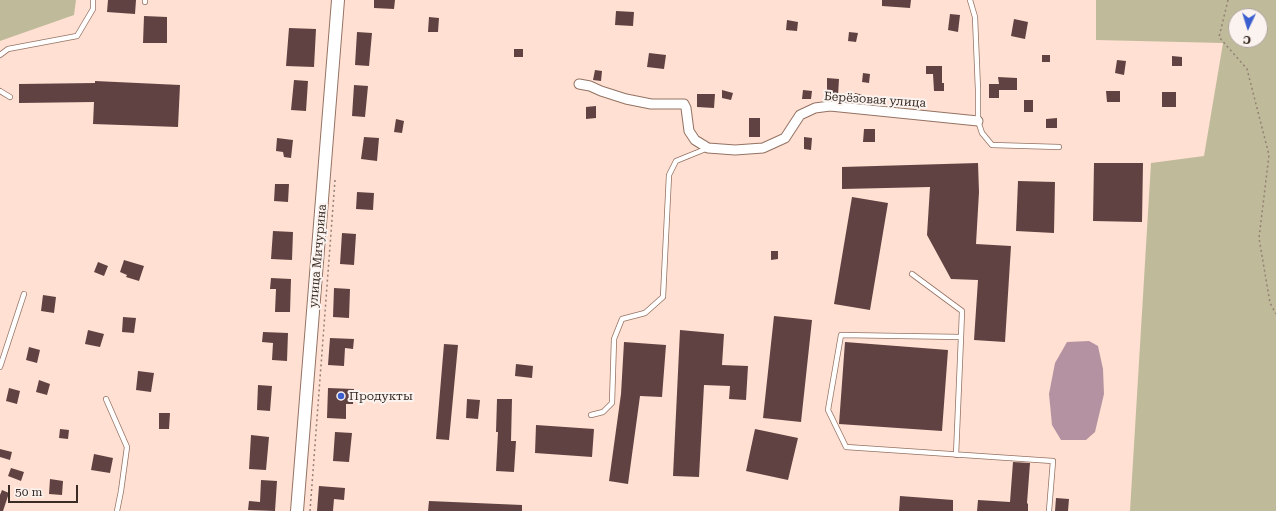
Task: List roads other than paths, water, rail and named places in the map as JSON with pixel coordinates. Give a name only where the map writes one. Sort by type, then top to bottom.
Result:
[{"type":"street","name":"улица Мичурина","points":[[297,511],[338,0]]},
{"type":"street","points":[[579,84],[590,86],[626,99],[651,104],[684,104],[686,108],[689,131],[695,140],[708,148]]},
{"type":"street","name":"Берёзовая улица","points":[[708,148],[735,150],[763,148],[784,138],[800,115],[815,108],[830,106],[978,121]]},
{"type":"lane","points":[[0,55],[8,49],[77,36],[93,9],[93,0]]},
{"type":"lane","points":[[970,0],[975,18],[978,121],[982,133],[992,145],[1059,147]]},
{"type":"lane","points":[[0,91],[10,97]]},
{"type":"lane","points":[[590,415],[603,412],[612,403],[614,340],[622,319],[645,313],[662,297],[669,175],[676,161],[708,148]]},
{"type":"lane","points":[[912,274],[962,311],[956,455]]},
{"type":"lane","points":[[0,367],[24,294]]},
{"type":"lane","points":[[962,338],[841,335],[828,410],[846,447],[1052,461],[1049,511]]},
{"type":"lane","points":[[106,399],[127,447],[117,511]]},
{"type":"place","name":"Продукты","points":[[341,396]]}]
